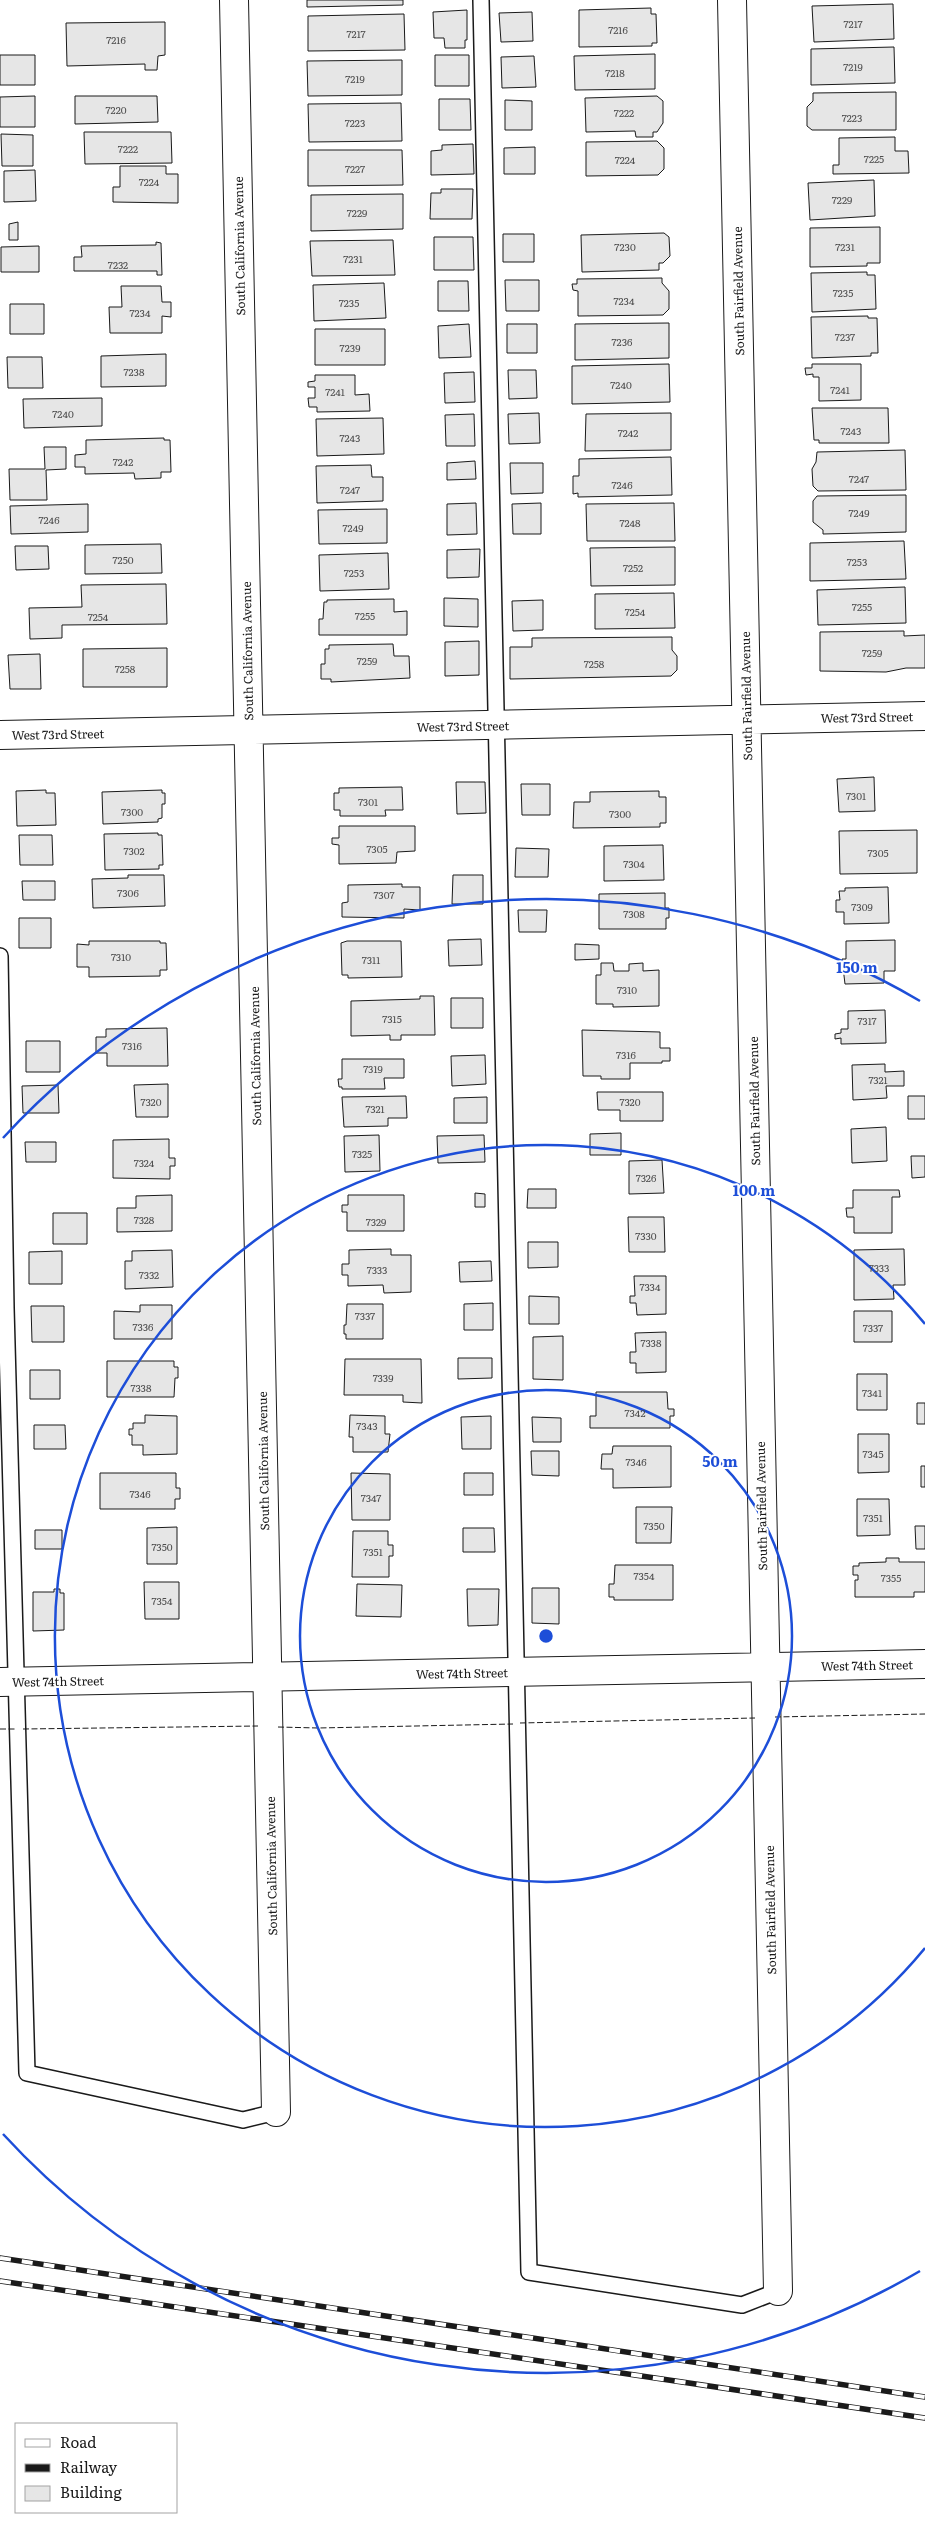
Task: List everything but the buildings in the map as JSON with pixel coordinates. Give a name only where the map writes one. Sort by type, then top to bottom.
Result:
[{"type":"street","name":"South California Avenue","points":[[234,0],[276,2112]]},
{"type":"street","name":"South Fairfield Avenue","points":[[732,0],[778,2291]]},
{"type":"street","name":"West 73rd Street","points":[[0,735],[925,716]]},
{"type":"street","name":"West 74th Street","points":[[9,1682],[925,1664]]},
{"type":"lane","points":[[481,0],[494,725],[529,2272],[742,2305],[778,2291]]},
{"type":"lane","points":[[0,956],[6,1308],[9,1682],[27,2073],[243,2120],[276,2112]]},
{"type":"railway","points":[[0,2258],[925,2397]]},
{"type":"railway","points":[[0,2281],[925,2418]]},
{"type":"fence","points":[[775,1717],[925,1714]]},
{"type":"fence","points":[[520,1723],[755,1718]]},
{"type":"fence","points":[[278,1727],[318,1728],[513,1724]]},
{"type":"fence","points":[[23,1729],[258,1726]]},
{"type":"fence","points":[[0,1729],[15,1729]]}]
